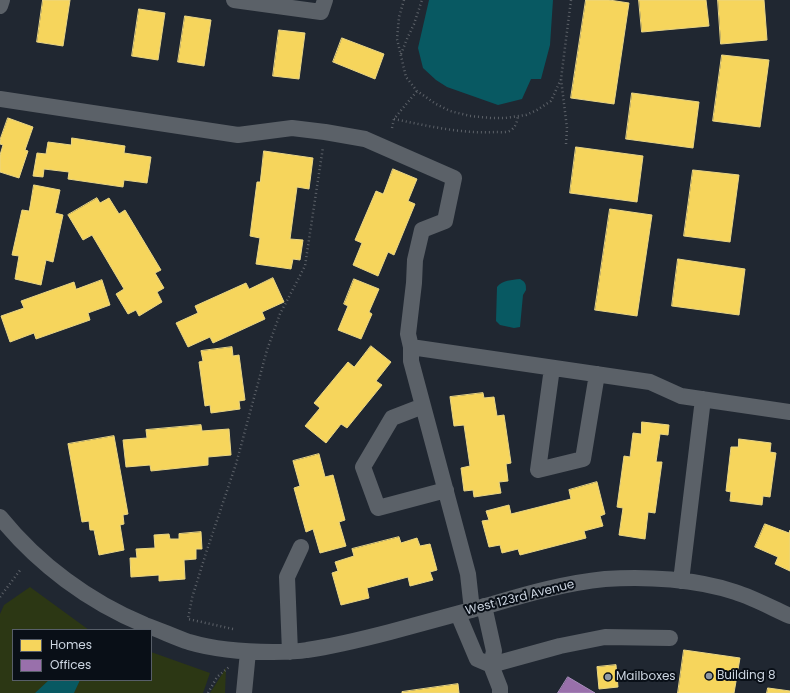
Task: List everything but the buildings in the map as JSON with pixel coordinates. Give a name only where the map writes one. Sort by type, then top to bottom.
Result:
[{"type":"street","points":[[0,6],[2,0]]},
{"type":"street","points":[[234,0],[321,12],[325,0]]},
{"type":"street","points":[[0,99],[238,135],[292,128],[325,132],[365,139],[454,178],[445,221],[422,230],[415,260],[408,334],[411,347],[411,361],[468,574],[477,659],[491,665],[560,646],[605,637],[670,638]]},
{"type":"street","points":[[411,347],[650,382],[681,396],[790,412]]},
{"type":"street","points":[[552,368],[538,470],[582,459],[597,374]]},
{"type":"street","points":[[681,581],[703,399]]},
{"type":"street","points":[[423,406],[392,418],[363,467],[378,508],[446,490]]},
{"type":"street","name":"West 123rd Avenue","points":[[0,517],[34,554],[87,595],[108,607],[134,620],[188,642],[248,652],[290,652],[350,642],[547,589],[606,579],[660,579],[714,586],[736,592],[790,616]]},
{"type":"street","points":[[290,652],[287,577],[301,547]]},
{"type":"street","points":[[471,610],[494,651],[491,665],[500,688],[500,693]]},
{"type":"street","points":[[244,693],[248,652]]},
{"type":"path","points":[[404,0],[399,17],[397,39],[406,77],[417,91],[436,104],[450,111],[470,116],[505,118],[526,115],[551,101],[562,79]]},
{"type":"path","points":[[401,55],[422,0]]},
{"type":"path","points":[[566,144],[567,128],[562,79],[571,0]]},
{"type":"path","points":[[392,128],[394,119],[417,91]]},
{"type":"path","points":[[394,119],[444,129],[488,133],[506,132],[512,130],[518,116]]},
{"type":"path","points":[[233,630],[188,619],[192,598],[236,464],[267,350],[280,314],[305,266],[324,145]]},
{"type":"path","points":[[0,597],[20,569]]},
{"type":"path","points":[[208,693],[217,677],[229,667]]},
{"type":"green space","points":[[30,587],[88,629],[12,629],[12,681],[152,681],[152,652],[210,673],[203,693],[0,693],[0,614],[4,605]]},
{"type":"green space","points":[[226,668],[225,693],[210,693]]},
{"type":"water","points":[[429,0],[553,0],[550,45],[541,79],[531,79],[522,99],[498,105],[447,87],[436,80],[423,68],[418,48]]},
{"type":"water","points":[[520,279],[525,284],[526,290],[523,295],[520,327],[514,328],[500,325],[496,321],[497,287],[504,282]]},
{"type":"water","points":[[48,681],[80,681],[74,693],[35,693]]},
{"type":"place","name":"Building 8","points":[[709,676]]},
{"type":"place","name":"Mailboxes","points":[[608,677]]}]
